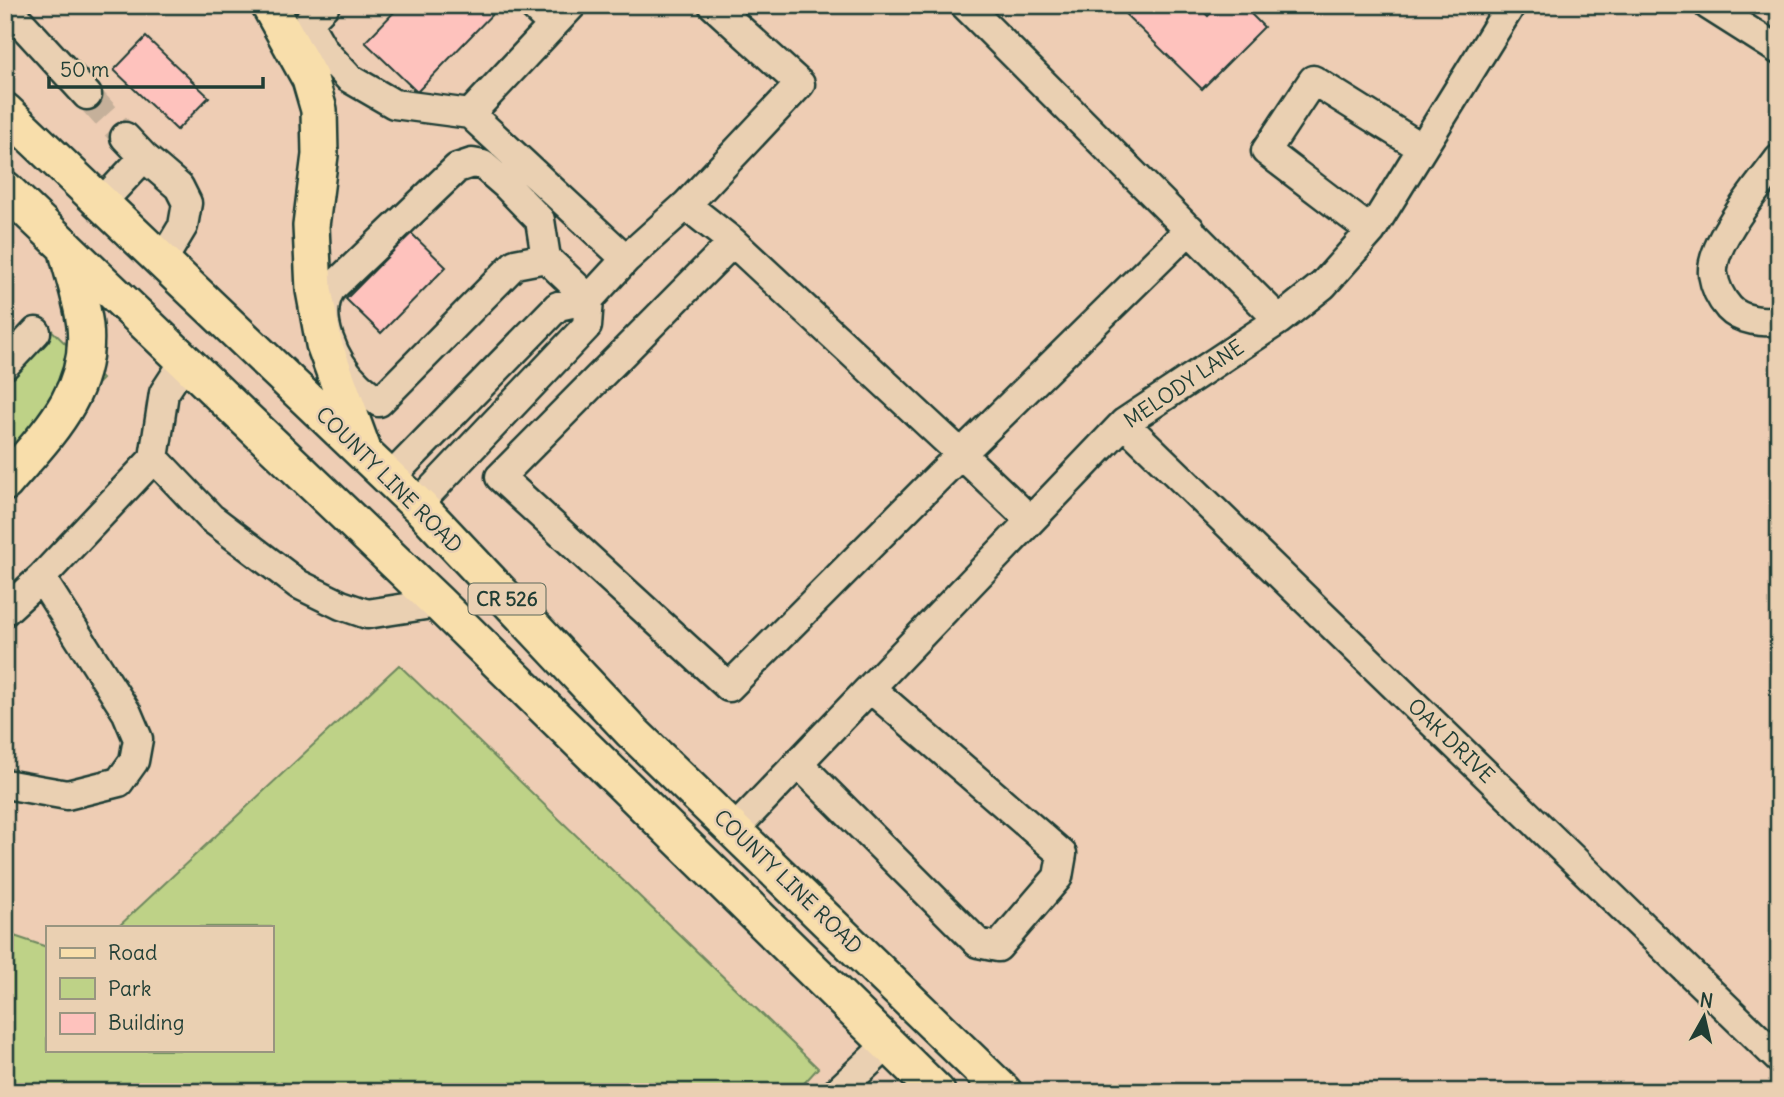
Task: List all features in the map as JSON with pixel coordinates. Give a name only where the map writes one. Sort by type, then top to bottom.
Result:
[{"type":"main road","points":[[270,5],[310,79],[319,110],[320,155],[311,226],[314,290],[324,344],[364,454]]},
{"type":"main road","name":"COUNTY LINE ROAD","points":[[5,111],[390,478],[632,732],[1004,1092]]},
{"type":"main road","name":"CR 526","points":[[7,194],[66,247],[438,603],[937,1092]]},
{"type":"main road","points":[[5,483],[48,434],[77,389],[85,362],[85,325],[66,247]]},
{"type":"street","points":[[325,5],[310,20],[313,32],[324,51],[349,78],[394,104],[470,114],[626,260]]},
{"type":"street","points":[[470,114],[563,15],[532,5]]},
{"type":"street","points":[[390,478],[558,306],[589,299],[626,260],[686,205],[800,83],[713,5]]},
{"type":"street","points":[[965,5],[1279,320]]},
{"type":"street","name":"MELODY LANE","points":[[734,830],[1124,423],[1279,320],[1323,285],[1371,231],[1511,5]]},
{"type":"street","points":[[1708,5],[1779,50]]},
{"type":"street","points":[[12,10],[87,94]]},
{"type":"street","points":[[1371,231],[1266,151],[1313,80],[1422,148]]},
{"type":"street","points":[[101,203],[135,147],[179,187],[187,202],[183,226],[162,261]]},
{"type":"street","points":[[1779,159],[1725,233],[1714,263],[1713,275],[1721,298],[1734,314],[1767,323],[1779,319]]},
{"type":"street","points":[[546,258],[515,264],[379,402],[355,383],[333,349],[325,327],[324,313],[325,298],[331,289],[457,168],[472,163],[483,166],[506,185],[540,220],[546,258],[589,299]]},
{"type":"street","points":[[686,205],[733,242],[1030,520]]},
{"type":"street","points":[[733,242],[500,477],[729,687],[1190,229]]},
{"type":"street","points":[[417,505],[587,326],[589,299]]},
{"type":"street","points":[[5,365],[36,332]]},
{"type":"street","points":[[5,611],[41,578],[154,458],[164,393],[185,361]]},
{"type":"street","name":"OAK DRIVE","points":[[1124,423],[1779,1059]]},
{"type":"street","points":[[154,458],[211,518],[298,584],[341,605],[367,614],[438,603]]},
{"type":"street","points":[[5,783],[67,795],[119,782],[134,761],[138,739],[127,713],[41,578]]},
{"type":"street","points":[[798,763],[978,943],[998,947],[1058,877],[1062,854],[870,688]]},
{"type":"street","points":[[837,1092],[888,1044]]},
{"type":"green space","points":[[40,319],[102,379],[5,479],[5,353]]},
{"type":"green space","points":[[399,665],[818,1068],[796,1092],[5,1092],[5,933],[46,947],[46,1052],[273,1052],[273,926],[119,926]]},
{"type":"building","points":[[401,5],[499,7],[417,92],[365,42]]},
{"type":"building","points":[[1116,5],[1197,5],[1208,16],[1219,5],[1242,5],[1264,27],[1202,89]]},
{"type":"building","points":[[146,37],[209,97],[177,130],[114,70]]},
{"type":"building","points":[[411,233],[446,267],[381,333],[346,299]]},
{"type":"tunnel","points":[[87,95],[125,137]]}]
